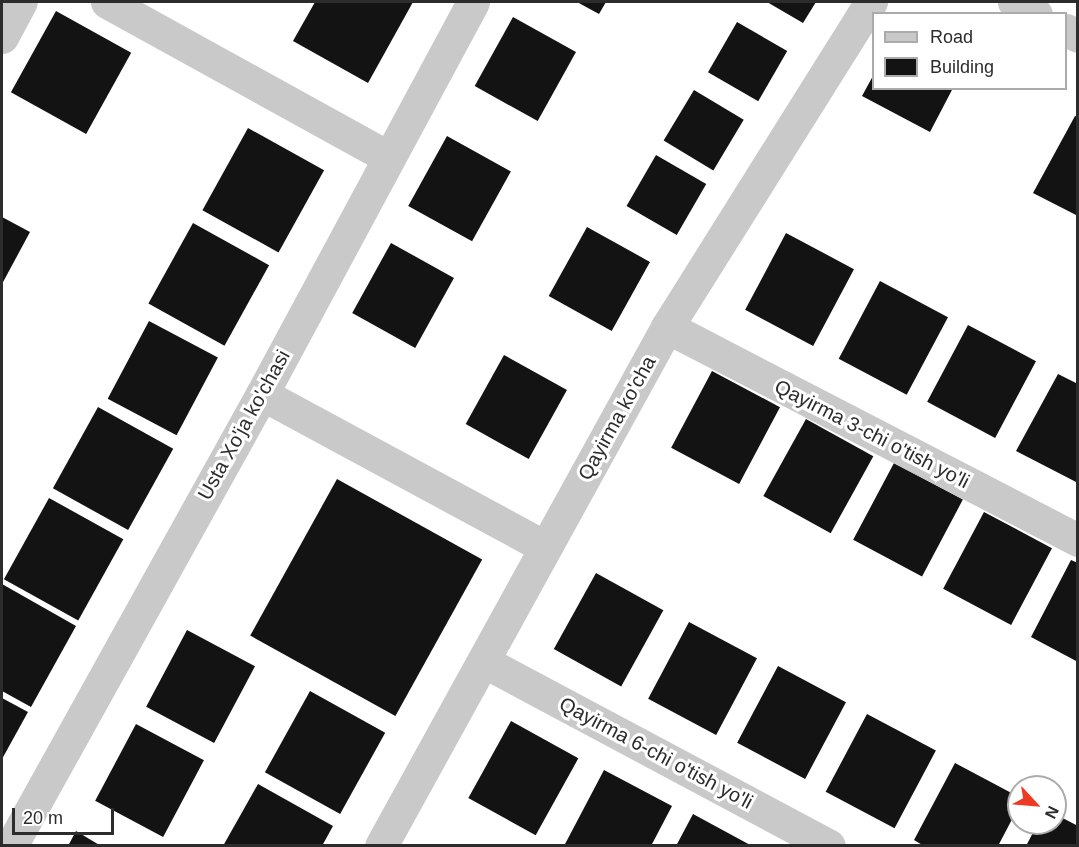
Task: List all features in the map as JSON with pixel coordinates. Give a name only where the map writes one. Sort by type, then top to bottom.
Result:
[{"type":"street","points":[[2,37],[21,2]]},
{"type":"street","points":[[107,2],[388,157]]},
{"type":"street","name":"Usta Xo'ja ko'chasi","points":[[11,846],[262,394],[473,2]]},
{"type":"street","name":"Qayirma ko'cha","points":[[381,846],[667,327],[871,2]]},
{"type":"street","points":[[1014,2],[1032,12]]},
{"type":"street","name":"Qayirma 3-chi o'tish yo'li","points":[[667,327],[1077,540]]},
{"type":"street","points":[[262,394],[545,547]]},
{"type":"street","name":"Qayirma 6-chi o'tish yo'li","points":[[483,661],[830,846]]},
{"type":"building","points":[[315,2],[413,2],[368,83],[293,41]]},
{"type":"building","points":[[577,2],[606,2],[599,14]]},
{"type":"building","points":[[767,2],[816,2],[803,23]]},
{"type":"building","points":[[56,11],[131,53],[86,134],[11,92]]},
{"type":"building","points":[[513,17],[576,52],[538,121],[475,86]]},
{"type":"building","points":[[737,22],[787,51],[758,101],[708,72]]},
{"type":"building","points":[[872,78],[872,90],[952,90],[930,132],[862,96]]},
{"type":"building","points":[[694,90],[744,120],[713,170],[664,141]]},
{"type":"building","points":[[1075,116],[1078,117],[1078,216],[1033,193]]},
{"type":"building","points":[[248,128],[324,170],[279,252],[202,210]]},
{"type":"building","points":[[447,136],[511,171],[472,241],[408,206]]},
{"type":"building","points":[[656,155],[706,184],[677,235],[626,206]]},
{"type":"building","points":[[2,217],[30,232],[2,284]]},
{"type":"building","points":[[193,223],[269,265],[224,346],[148,303]]},
{"type":"building","points":[[587,227],[650,262],[612,331],[549,296]]},
{"type":"building","points":[[786,233],[854,269],[813,346],[745,310]]},
{"type":"building","points":[[391,243],[454,278],[415,348],[352,313]]},
{"type":"building","points":[[880,281],[948,317],[907,395],[839,359]]},
{"type":"building","points":[[149,321],[218,358],[177,435],[108,399]]},
{"type":"building","points":[[968,325],[1036,361],[995,438],[927,402]]},
{"type":"building","points":[[504,355],[567,390],[529,459],[466,424]]},
{"type":"building","points":[[712,371],[780,407],[739,484],[671,448]]},
{"type":"building","points":[[1058,374],[1078,384],[1078,483],[1016,451]]},
{"type":"building","points":[[98,407],[173,449],[128,530],[53,488]]},
{"type":"building","points":[[806,419],[873,456],[831,533],[763,496]]},
{"type":"building","points":[[894,463],[963,500],[922,576],[853,540]]},
{"type":"building","points":[[337,479],[482,559],[395,716],[250,636]]},
{"type":"building","points":[[49,498],[123,539],[78,621],[4,579]]},
{"type":"building","points":[[984,512],[1052,548],[1011,625],[943,589]]},
{"type":"building","points":[[1071,560],[1078,563],[1078,662],[1031,637]]},
{"type":"building","points":[[596,573],[663,610],[621,686],[554,649]]},
{"type":"building","points":[[2,584],[76,626],[31,707],[2,691]]},
{"type":"building","points":[[689,622],[757,658],[716,735],[648,699]]},
{"type":"building","points":[[187,630],[255,666],[214,743],[146,707]]},
{"type":"building","points":[[778,666],[846,702],[805,779],[737,743]]},
{"type":"building","points":[[310,691],[385,733],[340,814],[265,772]]},
{"type":"building","points":[[2,698],[28,712],[2,759]]},
{"type":"building","points":[[867,714],[936,751],[895,828],[826,792]]},
{"type":"building","points":[[511,721],[578,758],[536,835],[468,798]]},
{"type":"building","points":[[136,724],[204,760],[163,837],[95,801]]},
{"type":"building","points":[[955,763],[1007,791],[1007,829],[998,846],[924,846],[914,840]]},
{"type":"building","points":[[604,770],[672,806],[651,846],[564,846]]},
{"type":"building","points":[[258,784],[333,826],[322,846],[223,846]]},
{"type":"building","points":[[693,814],[752,846],[676,846]]},
{"type":"building","points":[[1067,820],[1078,826],[1078,846],[1026,846],[1032,835],[1067,835]]},
{"type":"building","points":[[76,831],[101,846],[68,846]]}]
